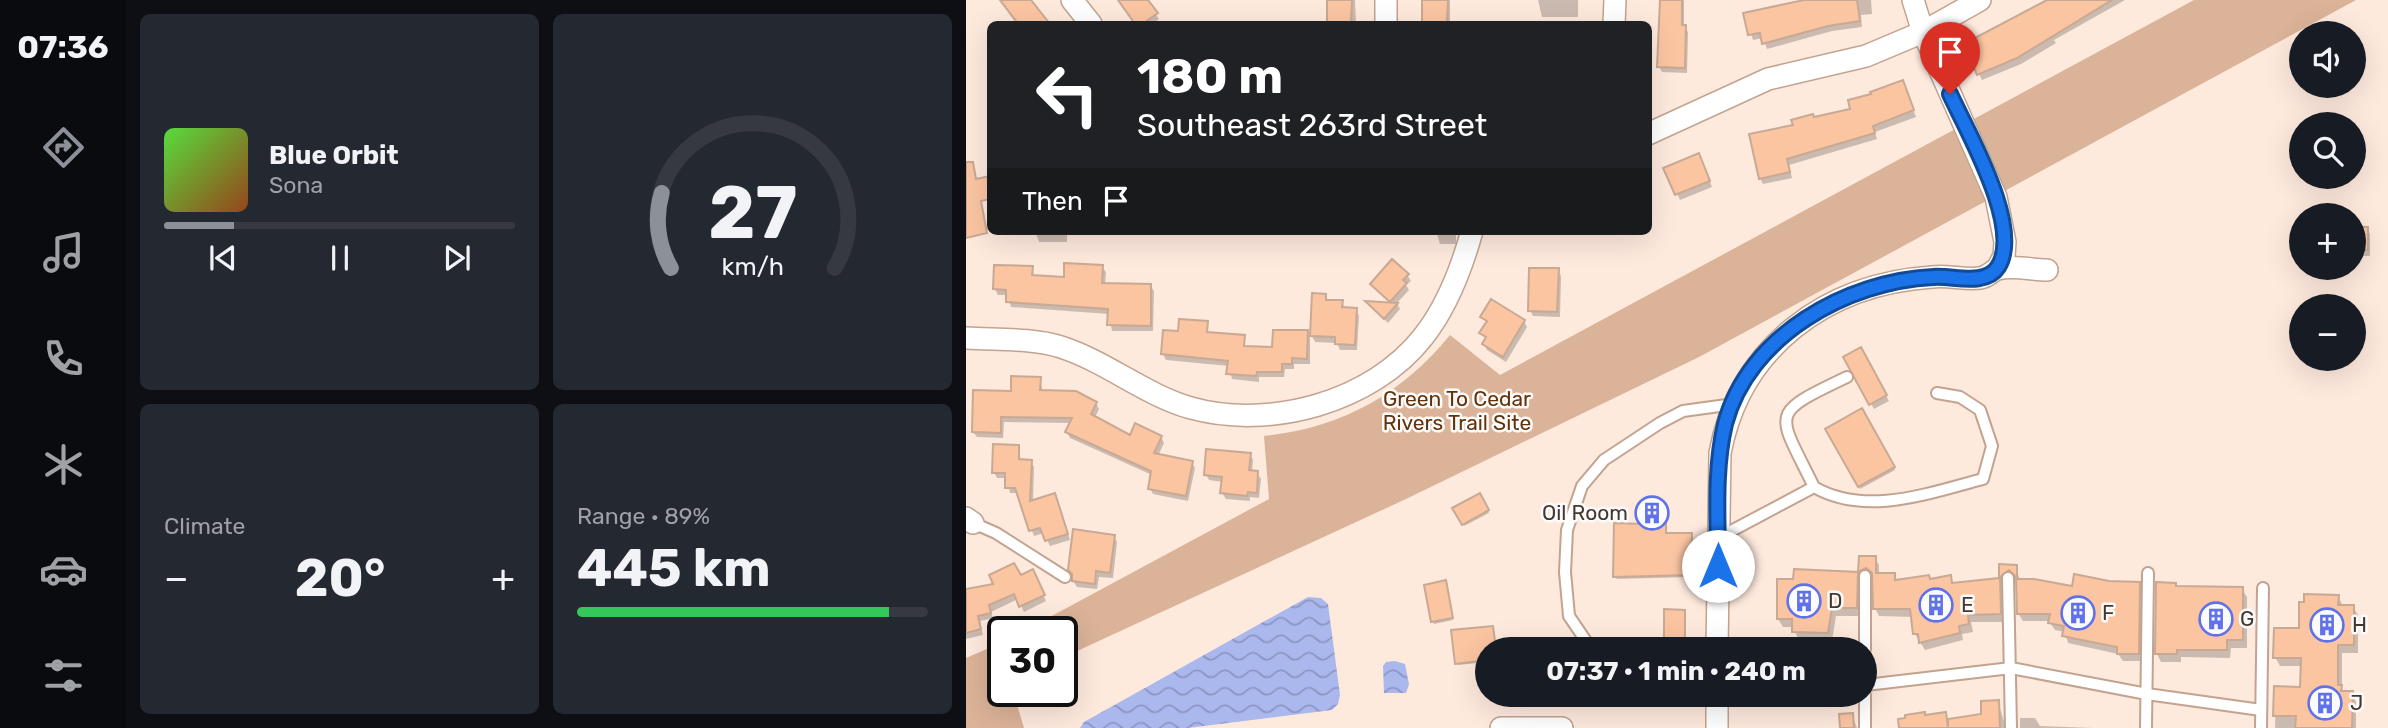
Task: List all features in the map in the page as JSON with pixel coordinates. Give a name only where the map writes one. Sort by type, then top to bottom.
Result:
[{"type":"street","points":[[1072,0],[1089,21]]},
{"type":"street","points":[[1386,0],[1386,21]]},
{"type":"street","points":[[1614,21],[1615,0]]},
{"type":"street","points":[[1717,637],[1720,453],[1726,421],[1765,354],[1801,321],[1839,300],[1881,286],[1933,276],[1983,278],[1997,269],[2004,256],[2005,242],[1996,197],[1923,32],[1913,0]]},
{"type":"street","points":[[1652,133],[1768,79],[1866,57],[1923,32],[1980,0]]},
{"type":"street","points":[[966,338],[1059,346],[1167,400],[1212,412],[1257,415],[1320,405],[1373,379],[1423,337],[1443,305],[1465,256],[1471,235]]},
{"type":"street","points":[[1997,269],[2047,270]]},
{"type":"street","points":[[1717,707],[1717,728]]},
{"type":"street","points":[[1501,728],[1562,728]]},
{"type":"lane","points":[[1847,377],[1796,402],[1789,409],[1786,429],[1814,487],[1833,499],[1904,500],[1983,479],[1992,446],[1980,410],[1961,397],[1937,393]]},
{"type":"lane","points":[[1583,637],[1569,617],[1565,572],[1567,530],[1582,486],[1604,460],[1660,422],[1683,411],[1734,404]]},
{"type":"lane","points":[[1718,538],[1814,487]]},
{"type":"lane","points":[[970,520],[996,533],[1065,577]]},
{"type":"lane","points":[[2146,728],[2148,573]]},
{"type":"lane","points":[[1865,576],[1865,637]]},
{"type":"lane","points":[[2008,578],[2011,728]]},
{"type":"lane","points":[[2261,728],[2263,588]]},
{"type":"lane","points":[[1877,684],[2011,668],[2147,694],[2261,710]]},
{"type":"lane","points":[[1865,707],[1865,728]]},
{"type":"green space","name":"Green To Cedar Rivers Trail Site","points":[[2194,0],[2356,0],[2317,21],[2289,21],[2289,36],[1699,357],[1406,499],[1078,651],[1078,616],[1052,616],[1269,499],[1264,436],[1319,425],[1368,405],[1411,375],[1450,335],[1500,375]]},
{"type":"green space","points":[[987,649],[987,707],[1018,707],[1024,728],[966,728],[966,658]]},
{"type":"water","points":[[1308,597],[1321,598],[1328,604],[1340,695],[1338,704],[1332,710],[1188,728],[1080,728],[1084,722]]},
{"type":"water","points":[[1386,662],[1405,664],[1409,684],[1406,693],[1384,693],[1383,666]]},
{"type":"building","points":[[1000,0],[1031,0],[1048,21],[1016,21]]},
{"type":"building","points":[[1118,0],[1148,0],[1158,13],[1146,21],[1133,21]]},
{"type":"building","points":[[1327,0],[1352,0],[1351,21],[1327,21]]},
{"type":"building","points":[[1422,0],[1448,0],[1447,21],[1422,21]]},
{"type":"building","points":[[1660,0],[1682,0],[1682,25],[1686,25],[1685,68],[1657,67]]},
{"type":"building","points":[[1804,0],[1857,0],[1860,21],[1828,26],[1762,44],[1760,33],[1748,35],[1743,13]]},
{"type":"building","points":[[2047,0],[2112,0],[2017,58],[1977,75],[1968,54],[1978,49],[1973,39]]},
{"type":"building","points":[[1903,80],[1914,110],[1873,126],[1875,133],[1787,159],[1790,172],[1759,179],[1749,134],[1793,125],[1791,120],[1813,114],[1814,117],[1850,109],[1848,100],[1871,94],[1870,92]]},
{"type":"building","points":[[1699,153],[1710,181],[1675,195],[1663,168]]},
{"type":"building","points":[[966,162],[973,162],[976,179],[987,177],[987,200],[981,201],[987,233],[966,238]]},
{"type":"building","points":[[2366,227],[2368,227],[2366,250]]},
{"type":"building","points":[[1392,259],[1409,274],[1403,280],[1407,283],[1390,302],[1370,284]]},
{"type":"building","points":[[1064,263],[1103,265],[1102,283],[1151,284],[1151,326],[1107,325],[1108,309],[1006,302],[1006,290],[993,289],[994,265],[1033,266],[1032,275],[1064,277]]},
{"type":"building","points":[[1529,268],[1559,268],[1557,312],[1528,311]]},
{"type":"building","points":[[1312,293],[1326,294],[1326,300],[1343,300],[1342,307],[1357,308],[1355,345],[1335,344],[1335,337],[1310,336]]},
{"type":"building","points":[[1491,299],[1525,320],[1503,357],[1482,344],[1486,337],[1479,333],[1487,321],[1480,317]]},
{"type":"building","points":[[1365,301],[1398,303],[1384,319]]},
{"type":"building","points":[[1179,319],[1208,321],[1207,332],[1245,335],[1244,346],[1272,347],[1273,330],[1308,330],[1307,359],[1292,358],[1292,364],[1282,364],[1282,372],[1257,372],[1256,376],[1226,374],[1228,361],[1161,354],[1163,330],[1178,331]]},
{"type":"building","points":[[1861,347],[1887,395],[1869,405],[1843,357]]},
{"type":"building","points":[[1011,376],[1041,377],[1040,390],[1076,391],[1097,402],[1091,414],[1130,435],[1135,423],[1162,436],[1154,453],[1193,461],[1186,496],[1148,489],[1151,471],[1065,432],[1072,418],[1001,417],[1001,433],[972,432],[973,390],[1011,391]]},
{"type":"building","points":[[1862,408],[1895,467],[1858,487],[1825,429]]},
{"type":"building","points":[[993,444],[1019,445],[1019,459],[1032,460],[1030,501],[1055,493],[1068,534],[1045,541],[1040,528],[1029,531],[1015,488],[1005,488],[1005,473],[992,473]]},
{"type":"building","points":[[1206,449],[1251,453],[1249,470],[1258,471],[1257,493],[1248,492],[1247,496],[1220,493],[1222,477],[1204,475]]},
{"type":"building","points":[[1480,493],[1489,510],[1462,525],[1452,508]]},
{"type":"building","points":[[1645,507],[1659,507],[1659,524],[1666,524],[1666,533],[1692,533],[1691,575],[1613,577],[1614,523],[1645,524]]},
{"type":"building","points":[[1073,529],[1115,535],[1110,573],[1096,571],[1095,584],[1072,581],[1072,574],[1068,570]]},
{"type":"building","points":[[1859,556],[1876,556],[1876,573],[1895,573],[1895,580],[1929,575],[1930,579],[1951,575],[1952,583],[1999,578],[1999,564],[2017,565],[2017,579],[2034,579],[2072,586],[2074,574],[2109,581],[2140,582],[2139,654],[2117,654],[2117,647],[2062,636],[2064,626],[2048,623],[2050,614],[2017,614],[2016,577],[2009,570],[2000,577],[2001,614],[1968,615],[1969,624],[1959,626],[1960,633],[1919,643],[1918,634],[1913,634],[1910,609],[1873,609],[1872,573],[1866,568],[1858,572]]},
{"type":"building","points":[[1014,563],[1021,575],[1033,569],[1045,595],[1019,607],[1014,594],[989,605],[991,613],[978,616],[981,629],[966,633],[966,589],[993,584],[989,575]]},
{"type":"building","name":"D","points":[[1794,569],[1858,572],[1857,608],[1832,608],[1828,633],[1792,632],[1792,619],[1777,619],[1777,579],[1793,579]]},
{"type":"building","points":[[1446,580],[1453,618],[1431,622],[1424,585]]},
{"type":"building","points":[[2156,582],[2176,583],[2176,586],[2243,587],[2243,640],[2227,640],[2227,650],[2177,650],[2177,654],[2155,654]]},
{"type":"building","points":[[2304,594],[2339,595],[2338,605],[2354,605],[2354,645],[2338,645],[2338,685],[2342,685],[2341,691],[2353,691],[2352,728],[2295,728],[2296,716],[2273,716],[2274,686],[2300,687],[2301,658],[2273,658],[2274,628],[2299,628],[2299,602],[2304,602]]},
{"type":"building","points":[[1664,609],[1685,610],[1685,637],[1664,637]]},
{"type":"building","points":[[1493,626],[1494,637],[1475,637],[1475,662],[1455,664],[1451,630]]},
{"type":"building","points":[[1999,700],[2000,728],[1948,728],[1948,719],[1981,714],[1981,701]]},
{"type":"building","points":[[1925,712],[1925,715],[1946,712],[1948,728],[1899,728],[1898,719],[1905,718],[1905,715]]},
{"type":"building","points":[[1853,713],[1854,728],[1840,728],[1839,714]]},
{"type":"place","name":"Oil Room","points":[[1652,513]]},
{"type":"place","name":"D","points":[[1804,601]]},
{"type":"place","name":"E","points":[[1936,605]]},
{"type":"place","name":"F","points":[[2078,613]]},
{"type":"place","name":"G","points":[[2216,619]]},
{"type":"place","name":"H","points":[[2327,625]]},
{"type":"place","name":"J","points":[[2325,703]]},
{"type":"route","points":[[1718,566],[1718,472],[1726,421],[1744,384],[1765,354],[1801,321],[1839,300],[1881,286],[1933,276],[1983,278],[1997,269],[2004,256],[2005,242],[1996,197],[1950,94]]}]
